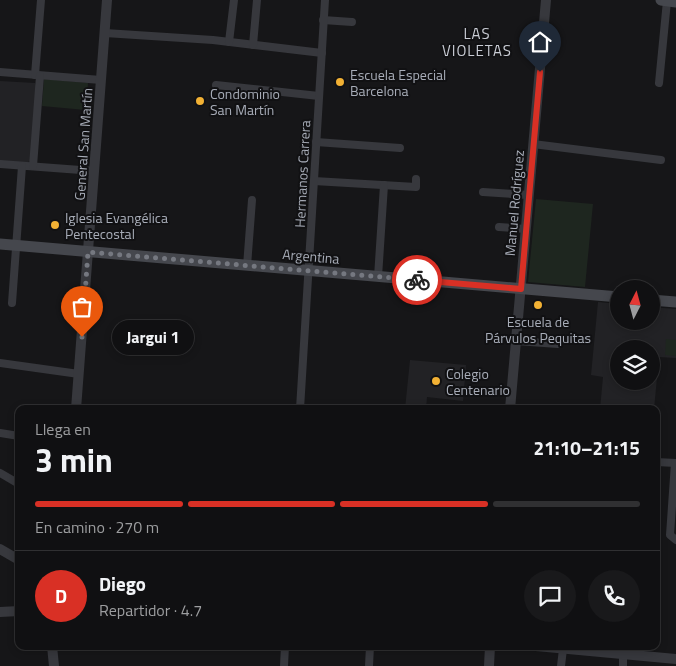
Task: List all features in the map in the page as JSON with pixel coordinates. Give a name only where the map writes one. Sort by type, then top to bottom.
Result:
[{"type":"main road","name":"Argentina","points":[[0,244],[610,296]]},
{"type":"main road","points":[[660,301],[676,302]]},
{"type":"street","points":[[33,166],[41,0]]},
{"type":"street","name":"General San Martín","points":[[76,405],[107,0]]},
{"type":"street","points":[[229,42],[234,0]]},
{"type":"street","points":[[253,45],[257,0]]},
{"type":"street","name":"Hermanos Carrera","points":[[300,405],[325,0]]},
{"type":"street","name":"Manuel Rodríguez","points":[[510,405],[526,229],[526,195],[533,144],[546,0]]},
{"type":"street","points":[[659,83],[668,1]]},
{"type":"street","points":[[324,20],[352,22]]},
{"type":"street","points":[[105,33],[229,42],[322,53]]},
{"type":"street","points":[[0,72],[101,80]]},
{"type":"street","points":[[216,85],[319,96]]},
{"type":"street","points":[[316,142],[400,148]]},
{"type":"street","points":[[533,144],[661,160]]},
{"type":"street","points":[[0,164],[94,172]]},
{"type":"street","points":[[12,303],[22,166]]},
{"type":"street","points":[[314,181],[416,187],[416,179]]},
{"type":"street","points":[[378,277],[384,185]]},
{"type":"street","name":"Manuel Rodríguez","points":[[483,192],[526,195]]},
{"type":"street","points":[[247,266],[252,200]]},
{"type":"street","points":[[499,227],[526,229]]},
{"type":"street","points":[[516,341],[558,344]]},
{"type":"street","points":[[0,363],[79,374]]},
{"type":"street","points":[[0,432],[15,435]]},
{"type":"street","points":[[660,462],[676,463],[670,535],[676,540]]},
{"type":"street","points":[[0,474],[15,482]]},
{"type":"street","points":[[0,549],[15,558]]},
{"type":"street","points":[[0,612],[15,611]]},
{"type":"street","points":[[52,650],[54,666]]},
{"type":"street","points":[[284,666],[285,650]]},
{"type":"street","points":[[369,666],[370,650]]},
{"type":"street","points":[[489,666],[490,650]]},
{"type":"street","points":[[561,666],[563,650]]},
{"type":"street","points":[[575,650],[676,659]]},
{"type":"street","points":[[623,654],[623,666]]},
{"type":"shaded area","points":[[44,79],[88,83],[86,110],[42,106]]},
{"type":"shaded area","points":[[0,81],[35,83],[37,89],[32,160],[24,164],[0,162]]},
{"type":"shaded area","points":[[536,199],[593,204],[585,287],[528,282]]},
{"type":"shaded area","points":[[598,302],[610,303],[610,330],[660,330],[660,308],[676,309],[676,358],[660,357],[660,340],[610,340],[610,390],[656,390],[654,405],[600,405],[603,377],[591,375]]},
{"type":"shaded area","points":[[666,339],[676,340],[676,356],[665,355]]},
{"type":"shaded area","name":"Colegio Centenario","points":[[410,360],[466,365],[463,401],[427,397],[426,405],[405,405]]},
{"type":"way so far","points":[[82,337],[88,252],[417,280]]},
{"type":"place","name":"Escuela Especial Barcelona","points":[[340,82]]},
{"type":"place","name":"Condominio San Martín","points":[[200,101]]},
{"type":"place","name":"Iglesia Evangélica Pentecostal","points":[[55,225]]},
{"type":"place","name":"Escuela de Párvulos Pequitas","points":[[538,305]]},
{"type":"place","name":"Jargui 1","points":[[82,337]]},
{"type":"place","name":"Colegio Centenario","points":[[436,381]]},
{"type":"district","name":"LAS VIOLETAS","points":[[477,42]]},
{"type":"route","points":[[417,280],[521,289],[540,72]]}]
